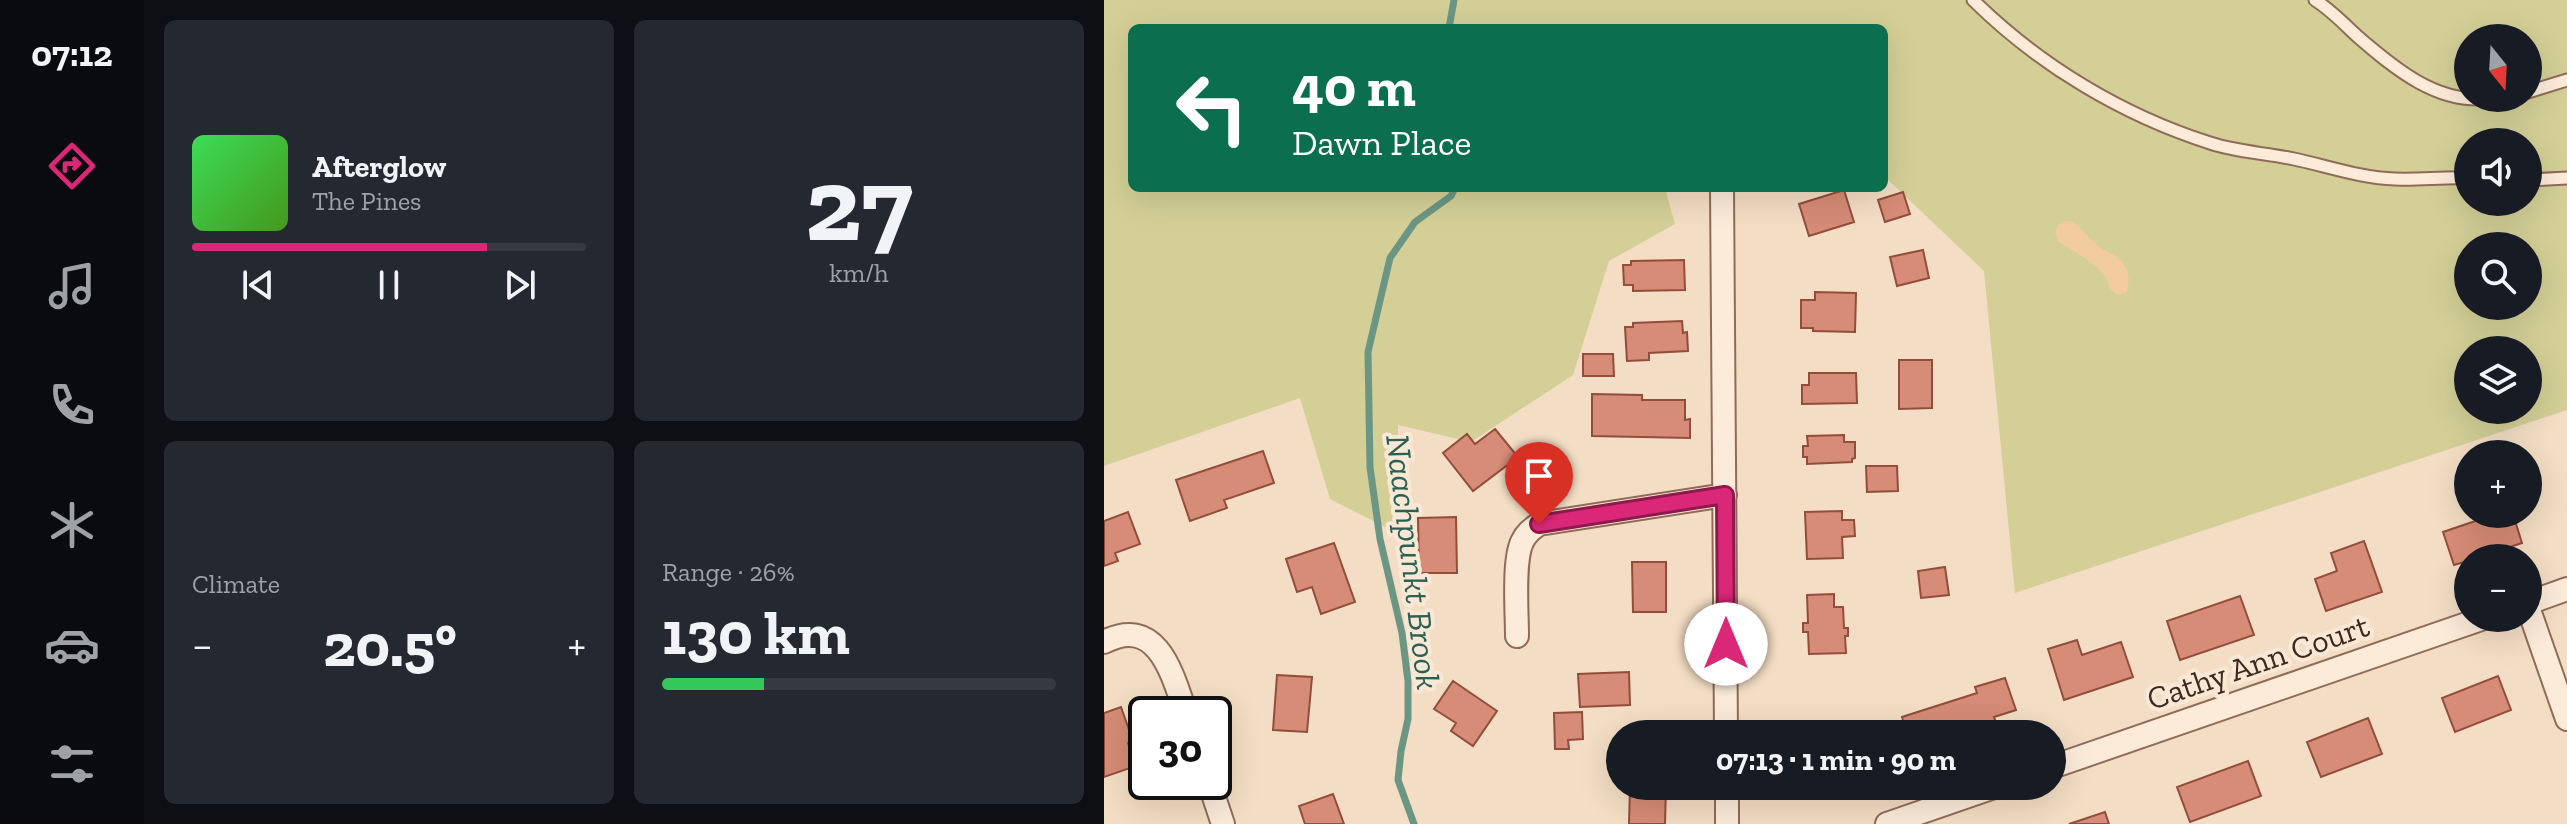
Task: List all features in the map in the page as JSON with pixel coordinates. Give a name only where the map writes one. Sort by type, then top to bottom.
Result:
[{"type":"street","points":[[1722,192],[1726,720]]},
{"type":"street","points":[[1517,636],[1518,558],[1528,531],[1539,524],[1725,495]]},
{"type":"street","points":[[2542,599],[2567,589]]},
{"type":"street","name":"Cathy Ann Court","points":[[2066,762],[2454,628]]},
{"type":"street","points":[[2537,632],[2567,719]]},
{"type":"street","points":[[1104,642],[1117,635],[1131,634],[1146,639],[1159,650],[1170,666],[1180,696]]},
{"type":"street","points":[[1215,800],[1223,824]]},
{"type":"street","points":[[1727,800],[1727,824]]},
{"type":"street","points":[[1887,824],[1956,800]]},
{"type":"lane","points":[[1973,0],[2029,50],[2090,89],[2122,107],[2204,141],[2373,177],[2454,178]]},
{"type":"lane","points":[[2315,0],[2369,46],[2429,88],[2454,97]]},
{"type":"lane","points":[[2542,88],[2567,80]]},
{"type":"lane","points":[[2542,179],[2567,178]]},
{"type":"shaded area","points":[[1104,0],[2567,0],[2567,410],[2542,418],[2542,336],[2454,336],[2454,424],[2525,424],[2477,440],[2454,440],[2454,447],[2015,593],[1984,271],[1888,180],[1888,24],[1128,24],[1128,192],[1666,192],[1675,224],[1609,261],[1573,375],[1471,442],[1398,425],[1397,533],[1330,499],[1300,398],[1104,466]]},
{"type":"sand","points":[[2069,220],[2123,263],[2129,282],[2127,292],[2120,295],[2113,291],[2095,265],[2058,241],[2055,232],[2059,224]]},
{"type":"building","points":[[1845,192],[1854,222],[1809,236],[1799,204]]},
{"type":"building","points":[[1903,192],[1910,214],[1885,222],[1878,200]]},
{"type":"building","points":[[1923,250],[1929,278],[1897,286],[1890,257]]},
{"type":"building","points":[[1684,260],[1685,290],[1633,291],[1633,285],[1624,285],[1623,265],[1631,265],[1631,261]]},
{"type":"building","points":[[1815,292],[1856,293],[1855,332],[1801,328],[1801,300],[1815,300]]},
{"type":"building","points":[[1682,321],[1683,333],[1687,332],[1688,351],[1649,353],[1649,360],[1627,361],[1625,327],[1633,327],[1633,323]]},
{"type":"building","points":[[1583,354],[1613,354],[1614,376],[1583,376]]},
{"type":"building","points":[[1899,360],[1932,360],[1932,408],[1899,409]]},
{"type":"building","points":[[1809,373],[1856,373],[1857,403],[1802,404],[1802,385],[1809,385]]},
{"type":"building","points":[[1592,394],[1642,395],[1642,400],[1685,400],[1685,420],[1690,419],[1690,438],[1592,436]]},
{"type":"building","points":[[1495,429],[1518,457],[1473,491],[1443,453],[1467,434],[1475,444]]},
{"type":"building","points":[[1844,435],[1844,442],[1855,442],[1852,462],[1807,464],[1803,446],[1808,446],[1807,436]]},
{"type":"building","points":[[1263,451],[1274,483],[1224,500],[1227,508],[1190,521],[1176,480]]},
{"type":"building","points":[[1866,466],[1897,466],[1898,491],[1867,492]]},
{"type":"building","points":[[1842,511],[1842,520],[1854,520],[1855,536],[1842,537],[1843,558],[1807,559],[1805,512]]},
{"type":"building","points":[[1128,512],[1140,544],[1115,553],[1118,561],[1104,566],[1104,521]]},
{"type":"building","points":[[1456,517],[1457,573],[1419,573],[1418,518]]},
{"type":"building","points":[[2455,528],[2517,528],[2522,543],[2454,544],[2454,565],[2443,532]]},
{"type":"building","points":[[2364,541],[2382,592],[2326,611],[2315,579],[2337,571],[2331,553]]},
{"type":"building","points":[[1334,543],[1355,602],[1321,614],[1312,587],[1297,592],[1286,559]]},
{"type":"building","points":[[1632,562],[1666,562],[1666,612],[1633,612]]},
{"type":"building","points":[[1945,567],[1949,595],[1921,598],[1918,571]]},
{"type":"building","points":[[1834,594],[1834,607],[1843,607],[1844,628],[1848,628],[1846,653],[1809,654],[1808,632],[1803,632],[1803,623],[1808,623],[1807,595]]},
{"type":"building","points":[[2240,596],[2254,635],[2180,660],[2167,621]]},
{"type":"building","points":[[2077,640],[2082,655],[2121,642],[2133,677],[2064,700],[2048,649]]},
{"type":"building","points":[[1629,672],[1630,705],[1580,707],[1578,674]]},
{"type":"building","points":[[1277,675],[1312,677],[1307,732],[1273,730]]},
{"type":"building","points":[[2498,676],[2511,710],[2455,732],[2442,698]]},
{"type":"building","points":[[2005,678],[2016,710],[1994,717],[1995,720],[1903,720],[1902,717],[1977,693],[1975,687]]},
{"type":"building","points":[[1453,681],[1497,711],[1473,746],[1451,731],[1456,723],[1434,709]]},
{"type":"building","points":[[1121,707],[1128,727],[1128,769],[1104,777],[1104,713]]},
{"type":"building","points":[[1582,712],[1583,739],[1568,740],[1569,749],[1555,749],[1554,713]]},
{"type":"building","points":[[2368,718],[2382,754],[2321,777],[2307,742]]},
{"type":"building","points":[[2248,761],[2261,796],[2190,822],[2177,787]]},
{"type":"building","points":[[1333,794],[1344,824],[1305,824],[1299,806]]},
{"type":"building","points":[[1630,800],[1666,800],[1665,824],[1629,824]]},
{"type":"building","points":[[2105,812],[2109,824],[2069,824]]},
{"type":"waterway","name":"Naachpunkt Brook","points":[[1450,24],[1454,0]]},
{"type":"waterway","name":"Naachpunkt Brook","points":[[1414,824],[1398,780],[1408,719],[1408,681],[1402,633],[1380,539],[1370,467],[1368,352],[1390,258],[1415,222],[1453,192]]},
{"type":"route","points":[[1539,524],[1725,495],[1726,644]]}]
